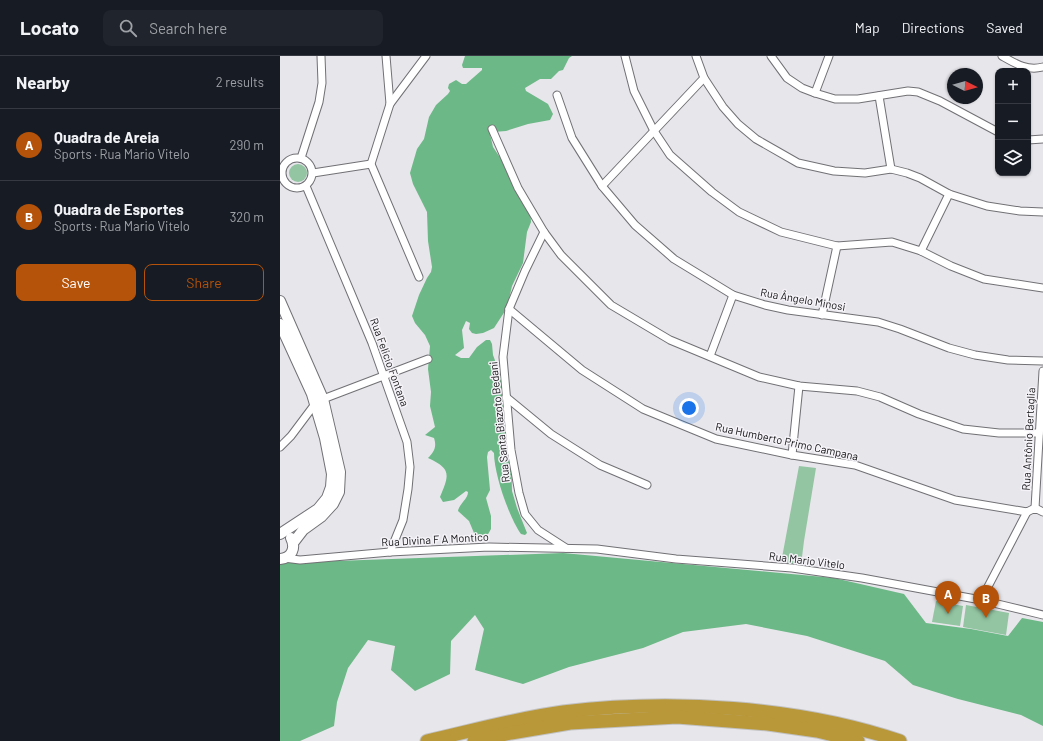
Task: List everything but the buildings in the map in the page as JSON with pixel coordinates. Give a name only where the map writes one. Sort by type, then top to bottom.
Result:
[{"type":"highway","points":[[427,741],[512,721],[563,712],[671,706],[716,707],[775,713],[850,727],[900,741]]},
{"type":"highway","points":[[474,741],[570,723],[677,717],[768,724],[817,731],[858,741]]},
{"type":"main road","points":[[280,301],[319,402],[340,472],[339,492],[333,504],[321,517],[303,530],[293,545],[291,554],[281,558]]},
{"type":"main road","points":[[280,324],[312,394],[319,402],[332,474],[331,487],[327,498],[318,509],[280,534]]},
{"type":"main road","points":[[280,534],[288,536],[293,545]]},
{"type":"street","points":[[301,158],[319,102],[322,83],[321,56]]},
{"type":"street","points":[[386,56],[390,104]]},
{"type":"street","points":[[419,277],[371,164],[390,104],[426,56]]},
{"type":"street","points":[[625,56],[634,91],[654,131],[670,155],[712,192],[739,212],[781,232],[838,246],[892,242],[921,251],[951,266],[984,278],[1043,288]]},
{"type":"street","points":[[696,56],[704,78],[723,107],[738,124],[756,139],[798,163],[834,171],[865,173],[891,169],[920,178],[950,194],[987,206],[1020,211],[1043,212]]},
{"type":"street","points":[[771,56],[787,78],[802,88],[835,99],[858,99],[908,91],[918,92],[940,101],[995,130]]},
{"type":"street","points":[[815,92],[829,56]]},
{"type":"street","points":[[1002,56],[1019,66],[1030,68],[1043,67]]},
{"type":"street","points":[[602,186],[704,78]]},
{"type":"street","name":"Rua Ângelo Minosi","points":[[557,95],[572,138],[602,186],[635,225],[674,259],[733,295],[765,306],[878,322],[949,348],[975,355],[1008,360],[1043,361]]},
{"type":"street","points":[[879,96],[891,169]]},
{"type":"street","points":[[492,129],[518,188],[544,232],[561,255],[611,305],[670,340],[759,377],[798,386],[857,391],[880,397],[919,414],[963,429],[999,433],[1039,433]]},
{"type":"street","points":[[1031,140],[1043,139]]},
{"type":"street","points":[[301,158],[309,163],[313,173],[312,178],[306,186],[296,188],[284,181],[281,176],[287,162],[291,159],[301,158]]},
{"type":"street","points":[[313,173],[371,164]]},
{"type":"street","name":"Rua Felicio Fontana","points":[[306,186],[372,343],[407,442],[410,467],[408,489],[403,520],[390,552]]},
{"type":"street","points":[[921,251],[950,194]]},
{"type":"street","name":"Rua Santa Biazoto Bedani","points":[[544,232],[509,309],[503,357],[511,450],[518,493],[525,514],[538,530],[566,548]]},
{"type":"street","points":[[822,315],[838,246]]},
{"type":"street","points":[[710,356],[733,295]]},
{"type":"street","name":"Rua Humberto Primo Campana","points":[[509,309],[582,370],[643,409],[716,439],[792,455],[855,466],[955,500],[1027,512]]},
{"type":"street","points":[[280,446],[291,436],[319,402],[384,375],[428,359]]},
{"type":"street","name":"Rua Antônio Bertaglia","points":[[1035,508],[1043,371]]},
{"type":"street","points":[[792,455],[798,386]]},
{"type":"street","points":[[506,397],[551,434],[600,465],[647,485]]},
{"type":"street","points":[[981,600],[1027,512],[1035,508],[1043,512]]},
{"type":"street","points":[[293,545],[305,560]]},
{"type":"street","name":"Rua Divina F A Montico","points":[[281,558],[305,560],[390,552],[489,548],[566,548]]},
{"type":"street","name":"Rua Mario Vitelo","points":[[566,548],[597,549],[676,559],[792,568],[862,578],[981,600],[1043,615]]},
{"type":"green space","points":[[465,56],[572,56],[569,58],[563,70],[559,71],[551,79],[540,79],[525,88],[526,91],[548,104],[553,114],[550,120],[528,124],[506,131],[493,132],[490,134],[493,147],[501,159],[508,175],[530,207],[531,222],[527,232],[523,263],[512,286],[507,308],[494,328],[483,333],[472,333],[469,329],[470,323],[466,321],[462,330],[464,348],[455,355],[461,358],[469,358],[477,347],[486,340],[490,340],[492,344],[493,355],[504,385],[510,424],[512,491],[527,533],[525,535],[521,534],[516,526],[507,506],[499,483],[494,453],[491,450],[488,452],[487,457],[490,490],[486,498],[491,516],[491,529],[487,536],[481,537],[474,533],[469,521],[458,511],[467,497],[468,492],[466,491],[454,500],[443,502],[440,497],[445,483],[446,473],[445,469],[428,458],[432,454],[435,441],[434,438],[425,435],[435,427],[430,406],[431,392],[428,369],[430,346],[425,335],[415,323],[412,316],[419,295],[432,267],[428,241],[427,212],[413,184],[410,173],[417,149],[424,139],[429,117],[436,105],[450,91],[448,88],[449,84],[456,80],[462,84],[466,84],[482,70],[482,68],[463,68],[462,65]]},
{"type":"green space","points":[[294,164],[302,164],[307,169],[305,180],[302,182],[294,182],[289,177],[289,169]]},
{"type":"green space","points":[[799,466],[816,468],[801,565],[781,563]]},
{"type":"green space","points":[[563,553],[834,578],[904,594],[926,623],[1008,636],[1022,618],[1043,622],[1043,726],[1021,715],[958,699],[913,685],[885,661],[807,636],[746,624],[683,632],[643,648],[569,667],[523,684],[475,670],[484,629],[475,615],[451,641],[450,674],[415,691],[391,670],[395,646],[368,640],[348,668],[337,702],[334,726],[300,741],[280,741],[280,563]]},
{"type":"green space","points":[[936,601],[963,606],[960,626],[932,622]]},
{"type":"green space","points":[[966,605],[1009,613],[1006,635],[963,627]]},
{"type":"place","name":"Quadra de Areia","points":[[948,614]]},
{"type":"place","name":"Quadra de Esportes","points":[[986,618]]}]
